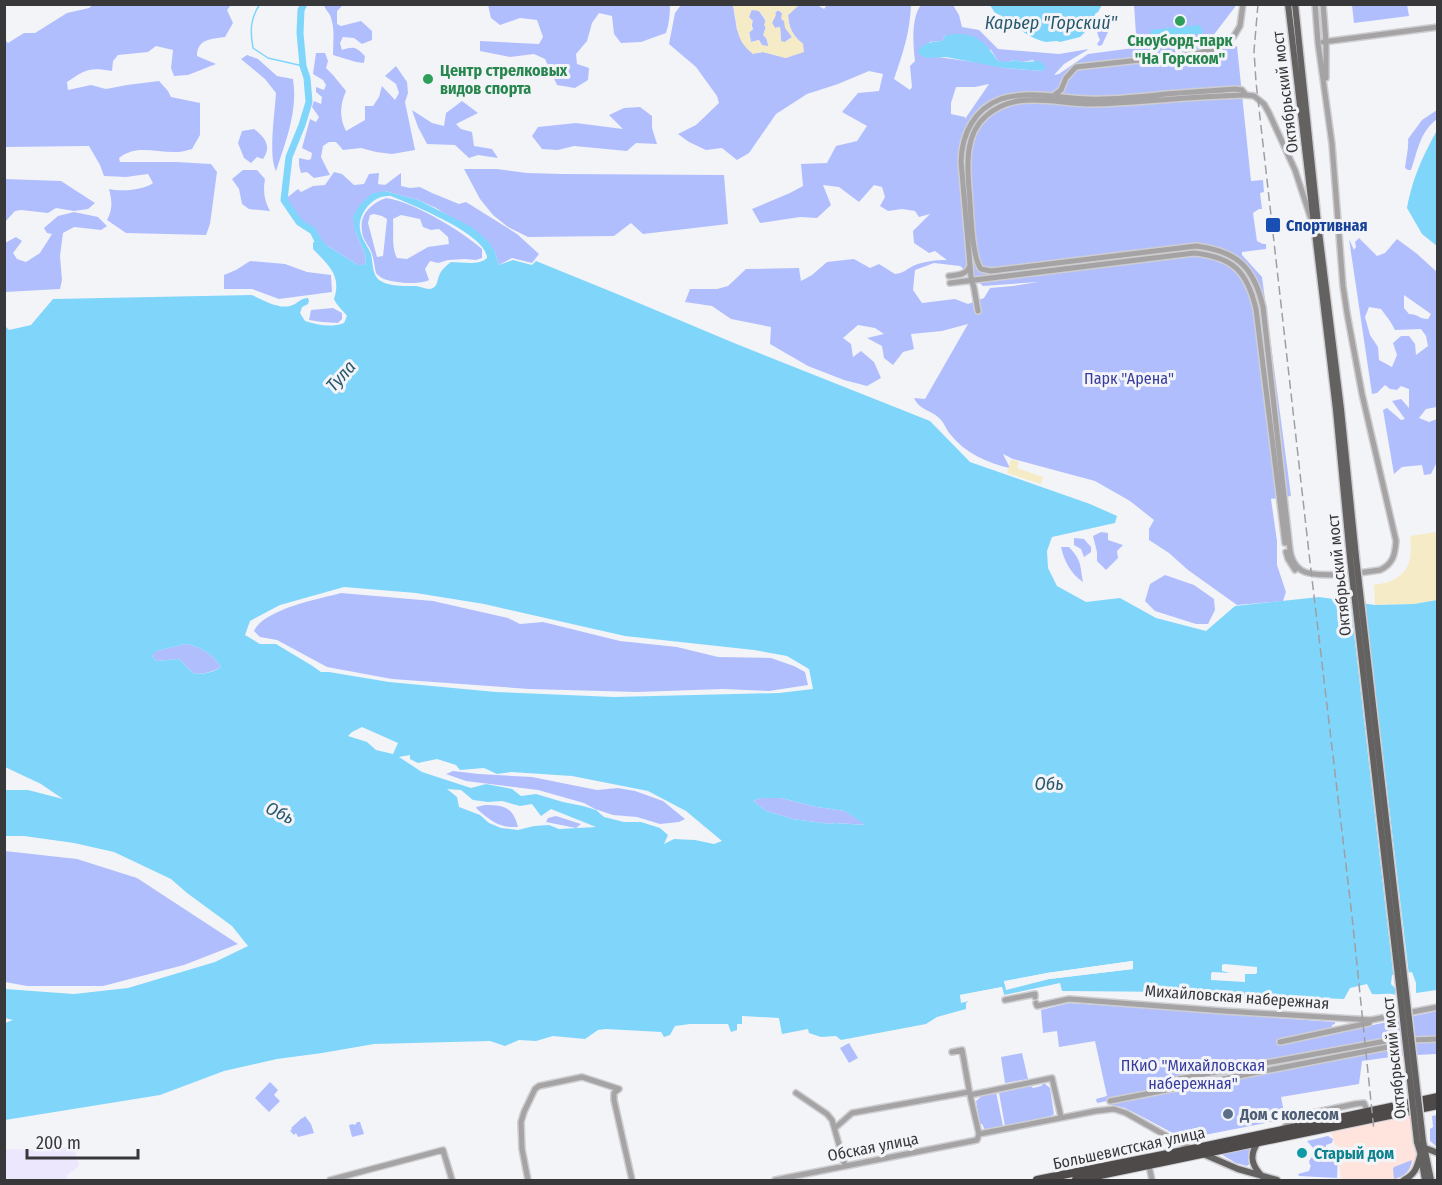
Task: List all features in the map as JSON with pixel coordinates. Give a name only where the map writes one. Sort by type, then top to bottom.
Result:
[{"type":"highway","name":"Большевистская улица","points":[[1037,1180],[1437,1097]]},
{"type":"highway","name":"Большевистская улица","points":[[1076,1180],[1437,1105]]},
{"type":"main road","name":"Октябрьский мост","points":[[1288,4],[1421,1146]]},
{"type":"main road","name":"Октябрьский мост","points":[[1295,4],[1318,224],[1341,409],[1353,558]]},
{"type":"main road","points":[[1244,1172],[1250,1170],[1253,1165],[1252,1154],[1258,1141]]},
{"type":"main road","points":[[1421,1146],[1437,1153]]},
{"type":"main road","points":[[1404,1180],[1417,1169],[1421,1146]]},
{"type":"main road","points":[[1421,1146],[1425,1180]]},
{"type":"main road","points":[[1421,1146],[1431,1180]]},
{"type":"main road","points":[[1193,1149],[1244,1172],[1277,1180]]},
{"type":"main road","points":[[1253,1165],[1264,1177]]},
{"type":"street","points":[[1052,96],[1058,93],[1070,72],[1076,67],[1195,54],[1218,48],[1234,36],[1240,26],[1243,4]]},
{"type":"street","points":[[962,278],[965,273],[986,274],[1075,264],[1196,246],[1224,252],[1235,258],[1253,277],[1263,308],[1288,539],[1295,565],[1303,572],[1314,575],[1374,571],[1387,566],[1394,557],[1396,541],[1360,384],[1347,313],[1332,144],[1315,4]]},
{"type":"street","points":[[1140,256],[1194,253],[1222,258],[1243,275],[1248,283],[1256,309],[1286,551],[1292,567],[1302,575],[1321,578],[1375,574],[1389,569],[1397,556],[1398,537],[1356,354],[1346,286],[1326,74],[1323,4]]},
{"type":"street","points":[[1318,43],[1437,27]]},
{"type":"street","points":[[1063,85],[1068,100]]},
{"type":"street","points":[[978,311],[965,176],[971,141],[985,116],[1003,105],[1032,97],[1052,96],[1089,104],[1128,104],[1173,96],[1254,96],[1264,104],[1269,113],[1295,170],[1314,225]]},
{"type":"street","points":[[1032,97],[1068,100]]},
{"type":"street","points":[[970,232],[976,259],[986,274]]},
{"type":"street","points":[[974,274],[976,259]]},
{"type":"street","points":[[949,280],[974,274]]},
{"type":"street","points":[[974,288],[986,274]]},
{"type":"street","points":[[962,278],[974,288]]},
{"type":"street","name":"Михайловская набережная","points":[[1005,1000],[1035,994],[1037,1006],[1069,999],[1371,1020],[1437,1006]]},
{"type":"street","name":"Михайловская набережная","points":[[1280,1042],[1369,1023],[1371,1020]]},
{"type":"street","points":[[1178,1079],[1386,1041],[1437,1039]]},
{"type":"street","points":[[1110,1101],[1388,1047]]},
{"type":"street","points":[[952,1052],[962,1050],[978,1137]]},
{"type":"street","points":[[528,1180],[522,1149],[521,1122],[535,1089],[566,1080],[586,1078],[619,1089],[614,1093],[614,1100],[632,1180]]},
{"type":"street","points":[[835,1128],[852,1113],[1052,1078],[1061,1117]]},
{"type":"street","points":[[796,1093],[827,1114],[833,1121],[845,1167]]},
{"type":"street","name":"Обская улица","points":[[775,1180],[845,1167],[1061,1117],[1114,1109],[1136,1118]]},
{"type":"street","points":[[1136,1118],[1193,1149]]},
{"type":"street","points":[[1136,1118],[1170,1143],[1170,1149],[1164,1155]]},
{"type":"street","points":[[330,1180],[443,1150],[452,1180]]},
{"type":"street","points":[[1149,1166],[1152,1180]]},
{"type":"shaded area","points":[[1413,1115],[1416,1153],[1413,1167],[1405,1177],[1396,1180],[1341,1180],[1339,1165],[1343,1164],[1331,1132]]},
{"type":"shaded area","points":[[74,1146],[79,1166],[68,1174],[66,1180],[5,1180],[5,1149],[40,1150]]},
{"type":"green space","points":[[670,4],[666,33],[641,42],[621,43],[614,34],[612,16],[599,13],[592,23],[587,41],[576,54],[577,64],[589,68],[588,80],[575,88],[557,85],[545,59],[534,54],[510,57],[480,51],[480,41],[539,44],[543,37],[537,20],[520,18],[500,25],[491,18],[488,5]]},
{"type":"green space","points":[[93,5],[231,5],[227,10],[233,23],[225,37],[206,41],[199,46],[197,56],[216,64],[188,75],[174,76],[171,68],[173,50],[156,46],[148,52],[118,55],[113,61],[112,71],[88,70],[67,82],[68,90],[91,85],[106,89],[159,81],[171,97],[200,103],[200,135],[192,149],[177,152],[140,150],[119,158],[120,162],[211,164],[217,172],[210,224],[206,235],[126,233],[107,220],[111,205],[109,189],[132,190],[153,183],[148,174],[126,177],[104,176],[89,146],[5,147],[5,40],[8,43],[24,33],[35,33],[67,13]]},
{"type":"green space","points":[[324,5],[342,5],[337,11],[337,24],[341,26],[361,21],[372,31],[372,40],[362,44],[354,38],[343,37],[340,43],[342,50],[355,48],[365,56],[364,63],[333,55],[332,23]]},
{"type":"green space","name":"Парк \"Арена\"","points":[[681,5],[733,5],[737,30],[753,53],[763,52],[786,58],[803,44],[792,31],[788,15],[799,5],[817,5],[824,9],[827,5],[911,5],[906,42],[894,79],[910,90],[912,87],[910,66],[915,61],[914,24],[921,5],[953,5],[962,27],[979,30],[998,49],[1059,54],[1089,49],[1064,64],[1054,75],[1088,54],[1141,47],[1139,35],[1136,34],[1134,5],[1235,5],[1209,41],[1155,46],[1237,46],[1251,181],[1263,180],[1264,192],[1260,193],[1262,209],[1253,213],[1257,241],[1266,244],[1266,249],[1242,252],[1242,255],[1262,277],[1291,496],[1271,499],[1277,541],[1277,565],[1286,592],[1283,601],[1237,605],[1149,540],[1149,529],[1154,520],[1130,501],[1095,481],[1013,459],[1003,454],[1010,468],[1001,466],[962,447],[941,420],[919,405],[914,398],[925,399],[968,324],[942,331],[911,334],[914,349],[903,352],[893,365],[884,358],[882,346],[867,338],[884,334],[875,328],[858,325],[843,338],[851,344],[853,357],[861,351],[874,362],[881,378],[867,386],[808,366],[770,344],[771,327],[731,319],[712,306],[685,302],[690,289],[717,289],[728,286],[746,269],[799,268],[801,281],[827,262],[854,259],[870,268],[879,264],[895,274],[921,263],[947,260],[935,251],[929,253],[914,243],[913,231],[930,214],[919,217],[915,211],[902,209],[888,211],[880,206],[885,197],[882,187],[874,185],[859,202],[839,187],[823,185],[831,205],[817,218],[800,217],[760,223],[752,209],[803,186],[801,164],[827,163],[836,146],[857,141],[867,126],[842,112],[858,93],[879,91],[883,74],[869,71],[807,94],[776,114],[749,153],[737,160],[722,148],[706,150],[678,134],[696,125],[719,103],[717,96],[696,67],[669,44],[675,13]],"holes":[[[946,35],[952,35],[991,50],[998,61],[1006,63],[1014,60],[1022,62],[1033,60],[1044,71],[1004,68],[938,57],[929,42],[942,41]],[[989,84],[965,119],[965,117],[951,114],[951,103],[956,87]],[[934,263],[960,266],[983,286],[1038,282],[990,288],[984,298],[968,304],[955,299],[922,303],[913,290],[915,270]]]},
{"type":"green space","points":[[1352,5],[1407,5],[1409,16],[1354,23]]},
{"type":"green space","points":[[753,9],[759,11],[765,21],[764,32],[769,46],[762,46],[759,40],[751,42],[749,32],[753,29],[749,17]]},
{"type":"green space","points":[[778,10],[782,13],[792,37],[785,42],[781,42],[780,27],[775,28],[772,23]]},
{"type":"green space","points":[[1107,17],[1110,20],[1108,32],[1102,45],[1099,46],[1097,30]]},
{"type":"green space","points":[[316,53],[325,53],[328,61],[326,68],[346,91],[341,111],[346,131],[365,120],[365,106],[373,106],[382,86],[395,100],[399,93],[396,84],[385,76],[396,66],[407,82],[408,93],[405,102],[415,150],[392,154],[361,148],[343,150],[336,142],[329,142],[323,146],[321,157],[330,175],[314,178],[307,172],[301,173],[299,158],[311,159],[312,153],[302,148],[310,119],[316,122],[319,117],[312,107],[314,101],[321,104],[322,97],[316,92],[316,87],[324,90],[326,85],[323,80],[313,74]]},
{"type":"green space","points":[[247,55],[258,59],[277,76],[293,79],[292,114],[276,171],[272,144],[276,93],[265,79],[241,59]]},
{"type":"green space","points":[[462,101],[478,113],[456,124],[461,129],[472,132],[474,146],[492,149],[498,158],[478,155],[469,158],[455,145],[427,144],[412,110],[432,123],[444,126],[446,113]]},
{"type":"green space","points":[[640,107],[652,116],[652,128],[657,144],[636,143],[627,151],[574,146],[558,150],[542,149],[532,136],[538,127],[576,123],[623,129],[609,115],[624,108]]},
{"type":"green space","points":[[1437,110],[1437,119],[1426,130],[1411,170],[1408,170],[1405,168],[1408,139],[1422,120]]},
{"type":"green space","points":[[254,129],[266,142],[267,150],[263,159],[257,157],[251,163],[244,158],[238,143],[242,131]]},
{"type":"green space","points":[[464,169],[563,174],[724,175],[728,224],[643,234],[631,223],[614,236],[528,237],[508,227],[493,215],[480,199]]},
{"type":"green space","points":[[243,170],[257,170],[265,179],[264,195],[270,211],[249,209],[242,204],[239,189],[232,179]]},
{"type":"green space","points":[[334,172],[342,174],[354,185],[364,184],[369,174],[379,173],[378,184],[385,185],[401,173],[401,186],[420,187],[459,204],[466,202],[517,234],[539,254],[532,263],[512,258],[499,265],[495,252],[453,219],[418,200],[385,191],[359,206],[355,231],[365,254],[366,263],[358,265],[318,241],[313,231],[299,222],[284,200],[298,189],[301,192],[313,186],[325,185]]},
{"type":"green space","points":[[5,179],[61,181],[95,203],[88,209],[74,211],[56,208],[48,213],[15,211],[5,222]]},
{"type":"green space","points":[[386,198],[410,205],[436,218],[482,249],[482,258],[448,260],[438,263],[430,261],[425,269],[429,280],[425,282],[400,282],[382,278],[376,273],[371,252],[363,236],[362,225],[365,214],[371,206]],"holes":[[[374,214],[387,219],[383,256],[377,257],[368,223],[370,215]],[[401,215],[420,219],[423,227],[431,230],[439,229],[448,237],[449,244],[428,247],[407,259],[397,258],[393,244],[393,219]]]},
{"type":"green space","points":[[74,212],[98,217],[107,226],[101,230],[74,227],[63,233],[60,289],[5,292],[5,243],[16,237],[22,241],[13,253],[17,259],[26,262],[40,253],[52,234],[47,233],[44,228],[58,216]]},
{"type":"green space","points":[[1359,238],[1377,256],[1385,253],[1397,239],[1437,272],[1437,407],[1426,409],[1419,418],[1429,422],[1437,419],[1437,462],[1431,474],[1424,475],[1422,465],[1402,467],[1394,474],[1383,410],[1387,408],[1401,420],[1405,419],[1392,401],[1401,399],[1409,408],[1409,389],[1401,386],[1397,390],[1390,389],[1385,385],[1377,393],[1372,394],[1349,239],[1354,250],[1355,242]],"holes":[[[1404,295],[1431,314],[1428,319],[1409,314],[1404,308]],[[1369,307],[1381,309],[1395,330],[1421,329],[1426,336],[1428,346],[1416,355],[1415,344],[1409,336],[1401,336],[1393,343],[1397,355],[1392,367],[1379,360],[1378,347],[1370,335],[1365,317]]]},
{"type":"green space","points":[[250,261],[285,264],[307,272],[331,275],[332,292],[279,299],[252,289],[224,289],[224,275]]},
{"type":"green space","points":[[333,308],[342,313],[342,319],[338,323],[309,320],[311,310]]},
{"type":"green space","points":[[1101,532],[1108,533],[1108,540],[1123,545],[1117,551],[1118,558],[1106,570],[1097,561],[1093,536]]},
{"type":"green space","points":[[1074,538],[1084,539],[1091,547],[1091,552],[1084,557],[1081,549],[1074,545]]},
{"type":"green space","points":[[1061,547],[1069,547],[1076,556],[1080,563],[1083,582],[1069,567]]},
{"type":"green space","points":[[1165,575],[1194,585],[1214,599],[1215,610],[1208,624],[1196,624],[1155,611],[1145,601],[1150,584]]},
{"type":"green space","points":[[341,593],[433,601],[508,618],[520,624],[543,622],[620,641],[677,647],[718,657],[771,658],[805,672],[808,685],[769,691],[723,689],[637,692],[529,689],[392,679],[327,667],[277,640],[260,637],[254,631],[260,623],[280,611]]},
{"type":"green space","points":[[186,644],[206,652],[221,667],[207,673],[193,673],[179,659],[156,661],[152,656],[155,651]]},
{"type":"green space","points":[[453,771],[532,777],[597,790],[618,788],[635,791],[663,801],[685,819],[660,824],[637,817],[613,815],[584,803],[538,790],[466,781],[446,774]]},
{"type":"green space","points":[[761,798],[781,798],[845,811],[868,825],[830,824],[793,819],[766,811],[753,801]]},
{"type":"green space","points":[[485,805],[507,808],[518,827],[500,825],[476,807]]},
{"type":"green space","points":[[556,816],[581,824],[576,828],[546,822],[548,818]]},
{"type":"green space","points":[[5,851],[77,859],[137,878],[238,944],[184,965],[103,986],[27,986],[5,982]]},
{"type":"green space","name":"ПКиО \"Михайловская набережная\"","points":[[1069,1003],[1335,1022],[1331,1032],[1437,1011],[1437,1056],[1436,1054],[1398,1056],[1362,1061],[1359,1084],[1281,1097],[1285,1117],[1281,1120],[1184,1139],[1125,1108],[1109,1104],[1108,1099],[1097,1103],[1096,1099],[1107,1096],[1095,1041],[1059,1047],[1057,1031],[1043,1033],[1041,1010]]},
{"type":"green space","points":[[849,1043],[858,1058],[849,1063],[840,1048]]},
{"type":"green space","points":[[1022,1053],[1028,1079],[1005,1083],[1001,1057]]},
{"type":"green space","points":[[270,1082],[278,1090],[274,1095],[280,1101],[269,1112],[255,1098]]},
{"type":"green space","points":[[1044,1083],[1050,1088],[1054,1114],[1005,1126],[999,1093],[1031,1086],[1033,1088]]},
{"type":"green space","points":[[996,1092],[1003,1126],[985,1130],[980,1124],[976,1101],[983,1095]]},
{"type":"green space","points":[[1438,1115],[1437,1147],[1430,1141],[1430,1129],[1433,1127],[1432,1116]]},
{"type":"green space","points":[[305,1116],[314,1133],[298,1137],[296,1133],[294,1135],[290,1131],[291,1128]]},
{"type":"green space","points":[[360,1122],[364,1134],[352,1137],[349,1125],[355,1125]]},
{"type":"green space","points":[[1328,1136],[1333,1139],[1332,1143],[1326,1147],[1333,1147],[1337,1150],[1337,1178],[1299,1176],[1298,1174],[1309,1171],[1311,1165],[1309,1161],[1314,1154],[1314,1149],[1307,1141]]},
{"type":"green space","points":[[1251,1147],[1247,1166],[1236,1163],[1219,1153]]},
{"type":"green space","points":[[1412,1160],[1406,1172],[1394,1179],[1394,1167]]},
{"type":"sand","points":[[733,5],[799,5],[788,15],[788,20],[790,28],[803,44],[804,52],[786,58],[763,52],[753,54],[739,37]],"holes":[[[753,10],[759,11],[766,20],[763,35],[767,39],[768,46],[762,45],[759,40],[751,42],[749,33],[753,29],[751,27],[753,21],[749,17]],[[779,10],[782,13],[781,19],[784,21],[785,28],[792,37],[785,42],[781,41],[780,27],[775,28],[772,23],[775,12]]]},
{"type":"sand","points":[[1011,459],[1019,462],[1017,468],[1043,477],[1041,484],[1007,473]]},
{"type":"sand","points":[[1437,532],[1437,600],[1414,604],[1375,605],[1374,585],[1400,576],[1409,564],[1410,536]]},
{"type":"water","name":"Карьер \"Горский\"","points":[[990,5],[1102,5],[1095,14],[1092,24],[1087,24],[1085,32],[1080,37],[1060,42],[1046,42],[1027,34],[1010,22],[1005,24],[1002,16],[995,13]]},
{"type":"water","points":[[1200,25],[1203,32],[1201,34],[1151,39],[1151,30]]},
{"type":"water","points":[[965,34],[981,41],[998,61],[1040,61],[1045,66],[1044,71],[1004,68],[946,57],[928,58],[921,56],[918,51],[926,44],[942,41],[946,35]]},
{"type":"water","points":[[1437,130],[1437,246],[1422,234],[1407,208],[1419,168]]},
{"type":"water","name":"Обь","points":[[385,191],[418,200],[472,227],[488,241],[499,265],[513,260],[532,265],[536,261],[930,421],[970,462],[1090,504],[1117,516],[1115,523],[1052,537],[1047,551],[1048,568],[1057,586],[1086,602],[1120,598],[1156,618],[1206,631],[1235,606],[1319,597],[1375,605],[1414,604],[1437,600],[1437,990],[1416,993],[1416,983],[1412,972],[1392,975],[1391,984],[1399,996],[1372,994],[1367,984],[1350,988],[1344,999],[1224,996],[1179,992],[1062,991],[1060,983],[1004,995],[1002,987],[960,995],[962,1002],[969,1001],[966,1003],[966,1009],[937,1017],[926,1024],[841,1040],[836,1036],[821,1037],[809,1033],[808,1029],[782,1034],[779,1018],[742,1016],[742,1024],[737,1024],[737,1030],[731,1032],[728,1024],[690,1024],[675,1026],[670,1035],[664,1037],[661,1032],[606,1029],[598,1030],[585,1039],[553,1036],[536,1041],[519,1040],[505,1046],[490,1041],[374,1044],[277,1059],[224,1071],[160,1095],[5,1120],[5,1023],[13,1020],[5,1018],[5,989],[74,994],[128,988],[215,962],[248,946],[232,926],[171,879],[114,852],[74,843],[24,836],[5,836],[5,790],[28,790],[63,799],[41,784],[5,767],[5,326],[9,330],[31,325],[53,299],[252,295],[271,304],[285,307],[308,298],[308,304],[302,307],[300,313],[305,321],[324,325],[344,323],[347,316],[334,299],[335,277],[313,249],[313,242],[323,243],[358,265],[366,263],[365,254],[355,231],[353,217],[359,206],[371,194]],"holes":[[[391,196],[447,221],[475,239],[484,249],[487,258],[475,263],[451,262],[442,270],[436,285],[431,289],[392,285],[379,280],[374,272],[371,254],[362,236],[360,224],[369,205],[382,197]],[[344,587],[416,593],[484,604],[625,636],[754,650],[787,656],[809,669],[813,689],[779,693],[614,697],[496,692],[389,682],[321,672],[276,644],[260,644],[245,635],[250,621],[280,605]],[[186,644],[206,652],[221,667],[207,673],[193,673],[179,659],[156,661],[152,656],[156,651]],[[362,727],[398,743],[393,754],[376,750],[367,742],[348,736]],[[410,755],[410,759],[418,763],[437,759],[456,765],[460,770],[484,768],[497,774],[511,772],[572,776],[648,791],[686,811],[722,841],[714,844],[674,839],[664,844],[668,835],[660,828],[641,822],[624,822],[604,817],[596,810],[536,794],[521,796],[512,789],[486,784],[471,788],[422,772],[399,757]],[[447,789],[461,790],[473,800],[502,801],[520,806],[532,804],[541,816],[551,809],[596,827],[559,829],[549,825],[518,830],[501,828],[489,823],[480,815],[459,807],[457,797]],[[761,798],[781,798],[845,811],[866,825],[830,824],[793,819],[766,811],[753,801]],[[1132,961],[1133,969],[1049,979],[1007,989],[1004,982],[1047,973]]]},
{"type":"pier","points":[[1350,598],[1364,601],[1409,975],[1395,977],[1394,982]]},
{"type":"pier","points":[[1133,961],[1133,969],[1049,979],[1006,990],[1004,981]],"holes":[[[1130,964],[1130,966],[1048,976],[1008,986],[1008,983],[1047,976]]]},
{"type":"pier","points":[[1224,964],[1257,967],[1257,973],[1245,974],[1245,982],[1211,980],[1212,972],[1230,973],[1222,971]]},
{"type":"pier","points":[[1394,983],[1399,988],[1398,999],[1396,998]]},
{"type":"pier","points":[[1002,987],[1004,995],[1001,995],[1000,990],[963,997],[970,999],[969,1005],[968,1001],[961,1003],[960,995]]},
{"type":"waterway","points":[[260,4],[252,25],[253,48],[268,58],[303,66]]},
{"type":"waterway","name":"Тула","points":[[304,4],[301,10],[300,33],[309,102],[289,157],[284,200],[299,222],[313,231],[324,248]]},
{"type":"railway","points":[[1258,4],[1254,51],[1256,82],[1352,916],[1374,1131]]},
{"type":"place","name":"Сноуборд-парк \"На Горском\"","points":[[1180,21]]},
{"type":"place","name":"Центр стрелковых видов спорта","points":[[428,79]]},
{"type":"place","name":"Спортивная","points":[[1273,225]]},
{"type":"place","name":"Дом с колесом","points":[[1228,1114]]},
{"type":"place","name":"Старый дом","points":[[1302,1153]]}]
